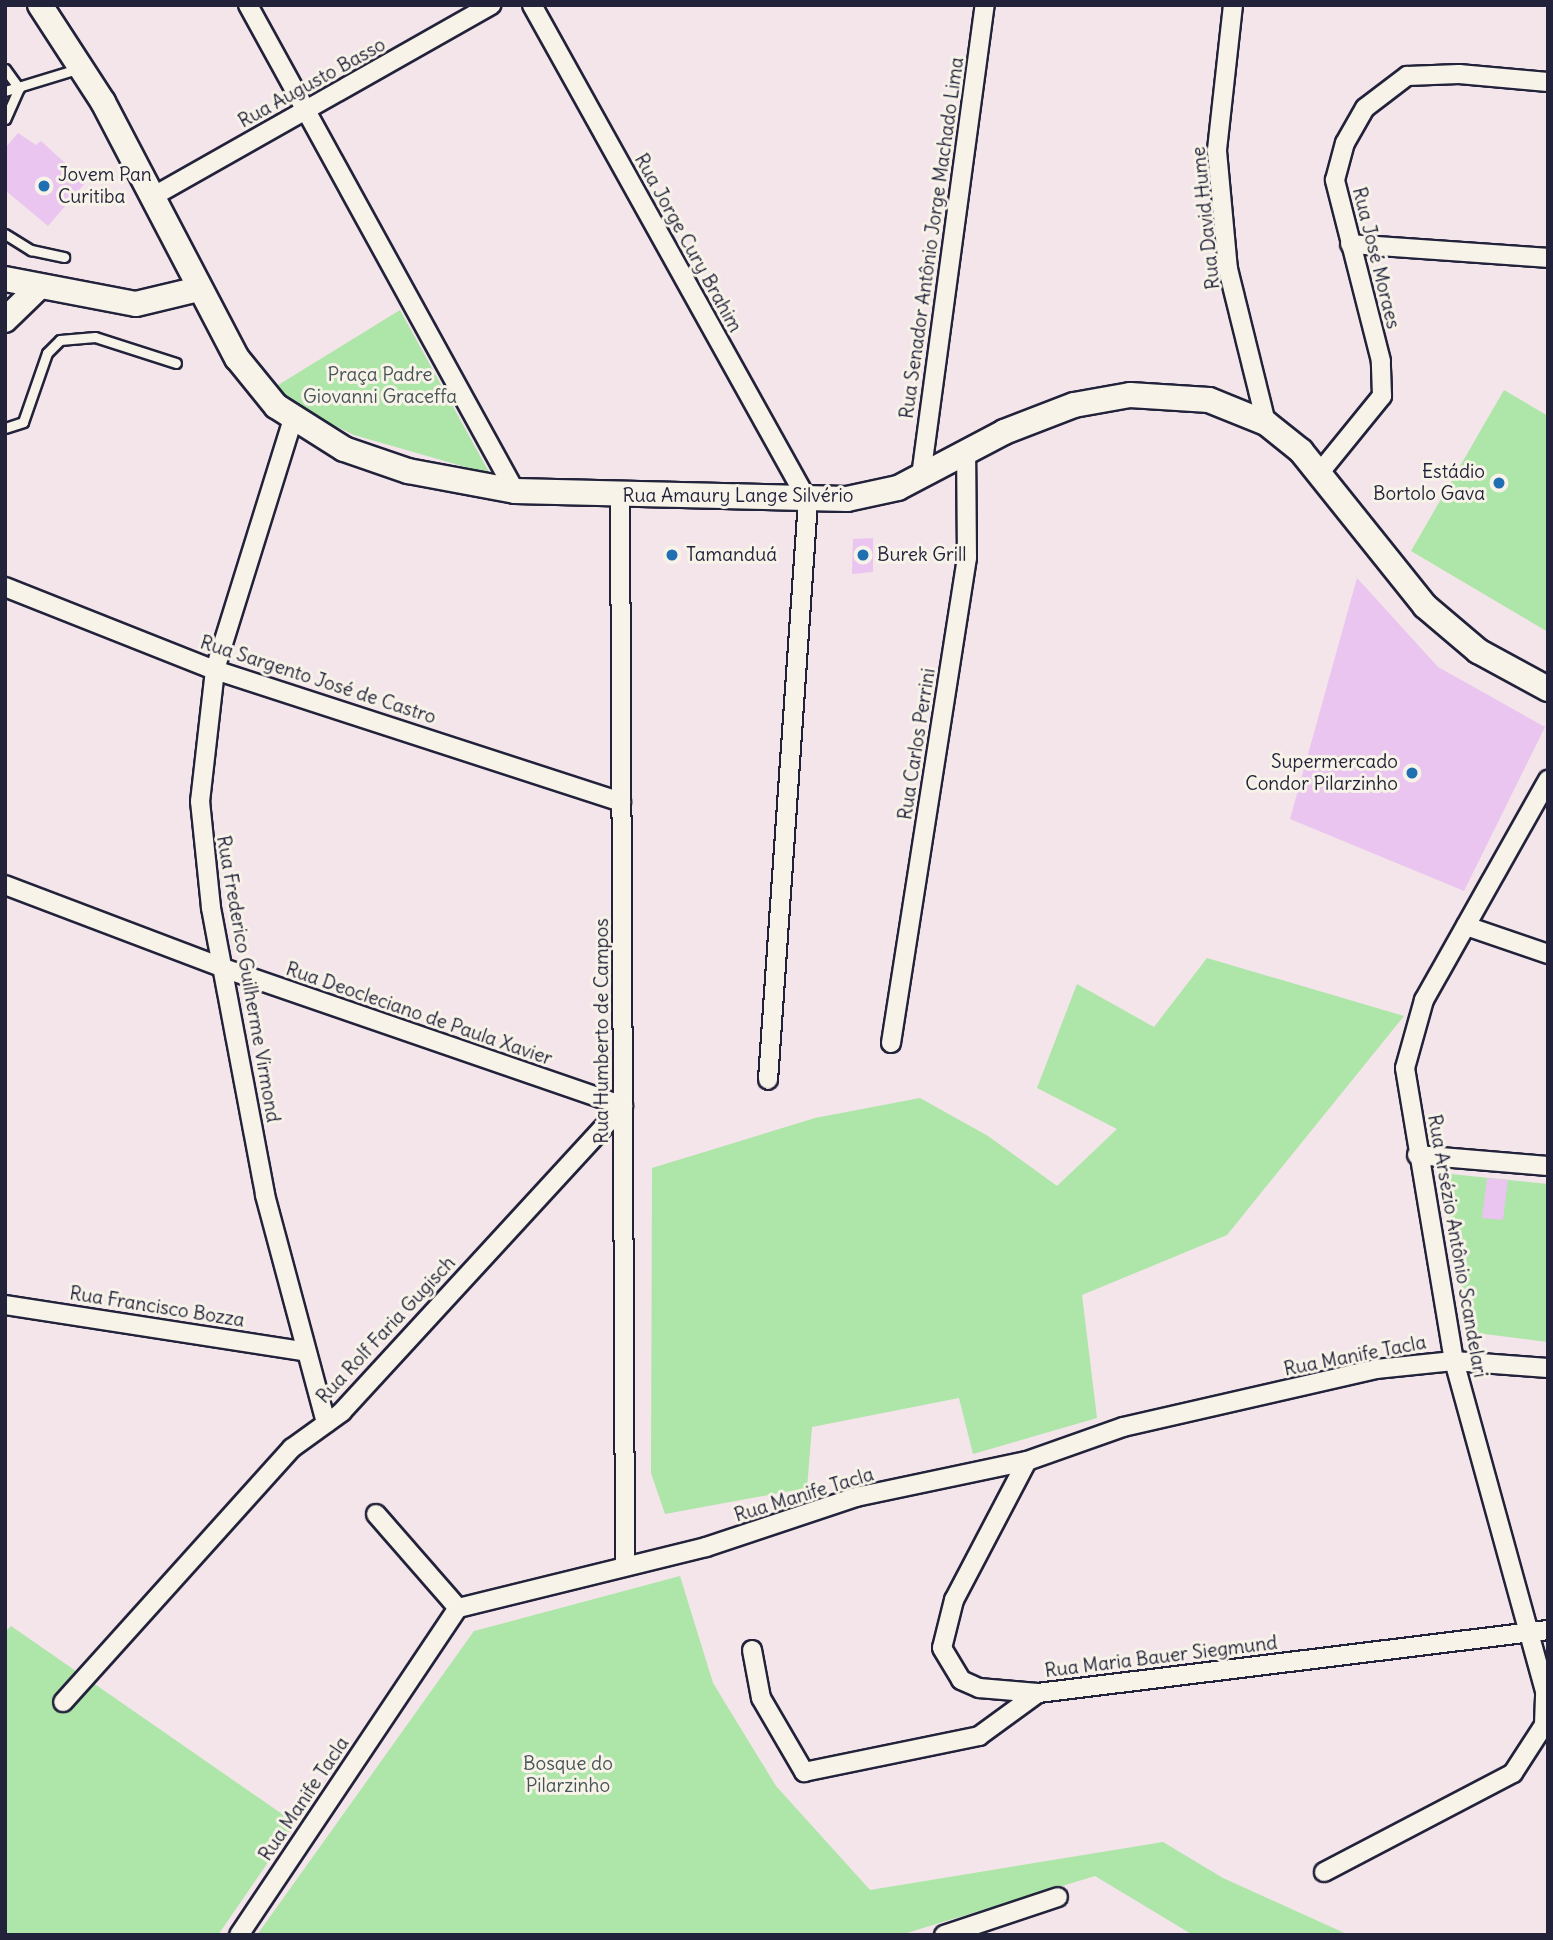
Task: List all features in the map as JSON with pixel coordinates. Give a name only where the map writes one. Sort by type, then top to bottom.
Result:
[{"type":"main road","name":"Rua Amaury Lange Silvério","points":[[40,5],[81,67],[199,289],[250,376],[293,419],[344,449],[381,463],[515,491],[808,501],[875,495],[921,476],[966,450],[1037,417],[1130,395],[1209,400],[1266,423],[1321,471],[1425,606],[1478,651],[1548,689]]},
{"type":"main road","points":[[5,279],[38,288],[136,304],[199,289]]},
{"type":"main road","points":[[5,320],[38,288]]},
{"type":"street","points":[[248,5],[515,491]]},
{"type":"street","name":"Rua Augusto Basso","points":[[152,197],[492,5]]},
{"type":"street","name":"Rua Jorge Cury Brahim","points":[[532,5],[808,501]]},
{"type":"street","name":"Rua Senador Antônio Jorge Machado Lima","points":[[921,476],[985,5]]},
{"type":"street","name":"Rua David Hume","points":[[1233,5],[1217,151],[1228,269],[1266,423]]},
{"type":"street","name":"Rua José Moraes","points":[[1321,471],[1382,396],[1381,361],[1335,180],[1345,143],[1364,108],[1407,76],[1459,74],[1548,82]]},
{"type":"street","points":[[1350,244],[1548,258]]},
{"type":"street","name":"Rua Frederico Guilherme Virmond","points":[[293,419],[215,670],[200,801],[223,968],[265,1195],[303,1351],[326,1423]]},
{"type":"street","name":"Rua Carlos Perrini","points":[[891,1043],[967,558],[966,450]]},
{"type":"street","name":"Rua Humberto de Campos","points":[[620,496],[625,1566]]},
{"type":"street","points":[[768,1080],[808,501]]},
{"type":"street","name":"Rua Sargento José de Castro","points":[[5,587],[215,670],[621,802]]},
{"type":"street","name":"Rua Arsézio Antônio Scandelari","points":[[1324,1872],[1497,1783],[1526,1760],[1544,1725],[1546,1706],[1529,1629],[1454,1361],[1405,1068],[1408,1044],[1424,1000],[1548,780]]},
{"type":"street","name":"Rua Deocleciano de Paula Xavier","points":[[5,885],[223,968],[623,1106]]},
{"type":"street","points":[[1466,926],[1548,954]]},
{"type":"street","name":"Rua Rolf Faria Gugisch","points":[[63,1702],[292,1448],[326,1423],[623,1106]]},
{"type":"street","points":[[1418,1155],[1548,1166]]},
{"type":"street","name":"Rua Francisco Bozza","points":[[5,1305],[303,1351]]},
{"type":"street","name":"Rua Manife Tacla","points":[[239,1935],[458,1608],[746,1536],[856,1497],[1027,1461],[1123,1427],[1376,1370],[1454,1361],[1548,1368]]},
{"type":"street","points":[[1027,1461],[954,1600],[942,1648],[961,1680],[993,1691],[1038,1693]]},
{"type":"street","points":[[376,1514],[458,1608]]},
{"type":"street","name":"Rua Maria Bauer Siegmund","points":[[752,1650],[765,1709],[804,1772],[979,1736],[1038,1693],[1529,1629],[1548,1630]]},
{"type":"street","points":[[944,1935],[1058,1897]]},
{"type":"lane","points":[[5,91],[81,67]]},
{"type":"lane","points":[[5,69],[19,88]]},
{"type":"lane","points":[[5,119],[19,88]]},
{"type":"lane","points":[[5,234],[31,250],[64,257]]},
{"type":"lane","points":[[5,428],[23,422],[47,353],[60,340],[95,337],[176,363]]},
{"type":"green space","name":"Praça Padre Giovanni Graceffa","points":[[400,310],[490,474],[354,435],[309,413],[275,387]]},
{"type":"green space","name":"Estádio Bortolo Gava","points":[[1504,390],[1548,416],[1548,632],[1411,551]]},
{"type":"green space","points":[[1207,958],[1404,1016],[1227,1235],[1082,1295],[1097,1418],[973,1454],[959,1398],[812,1427],[807,1488],[665,1514],[651,1473],[652,1168],[815,1118],[920,1098],[988,1136],[1057,1186],[1117,1129],[1037,1088],[1077,984],[1154,1027]]},
{"type":"green space","points":[[1441,1173],[1548,1184],[1548,1342],[1469,1332]]},
{"type":"green space","name":"Bosque do Pilarzinho","points":[[680,1576],[713,1683],[776,1786],[870,1890],[1163,1842],[1223,1878],[1349,1935],[1193,1935],[1095,1876],[900,1935],[257,1935],[474,1631]]},
{"type":"green space","points":[[11,1626],[295,1823],[218,1935],[5,1935],[5,1632]]},
{"type":"building","name":"Jovem Pan Curitiba","points":[[18,133],[36,145],[41,141],[86,182],[48,226],[5,190],[5,148]]},
{"type":"building","name":"Burek Grill","points":[[873,538],[873,572],[852,574],[853,539]]},
{"type":"building","name":"Supermercado Condor Pilarzinho","points":[[1357,578],[1438,667],[1545,727],[1464,891],[1290,819]]},
{"type":"building","points":[[1487,1178],[1508,1180],[1503,1220],[1482,1218]]},
{"type":"place","name":"Jovem Pan Curitiba","points":[[44,186]]},
{"type":"place","name":"Estádio Bortolo Gava","points":[[1499,483]]},
{"type":"place","name":"Tamanduá","points":[[672,555]]},
{"type":"place","name":"Burek Grill","points":[[863,555]]},
{"type":"place","name":"Supermercado Condor Pilarzinho","points":[[1412,773]]}]
